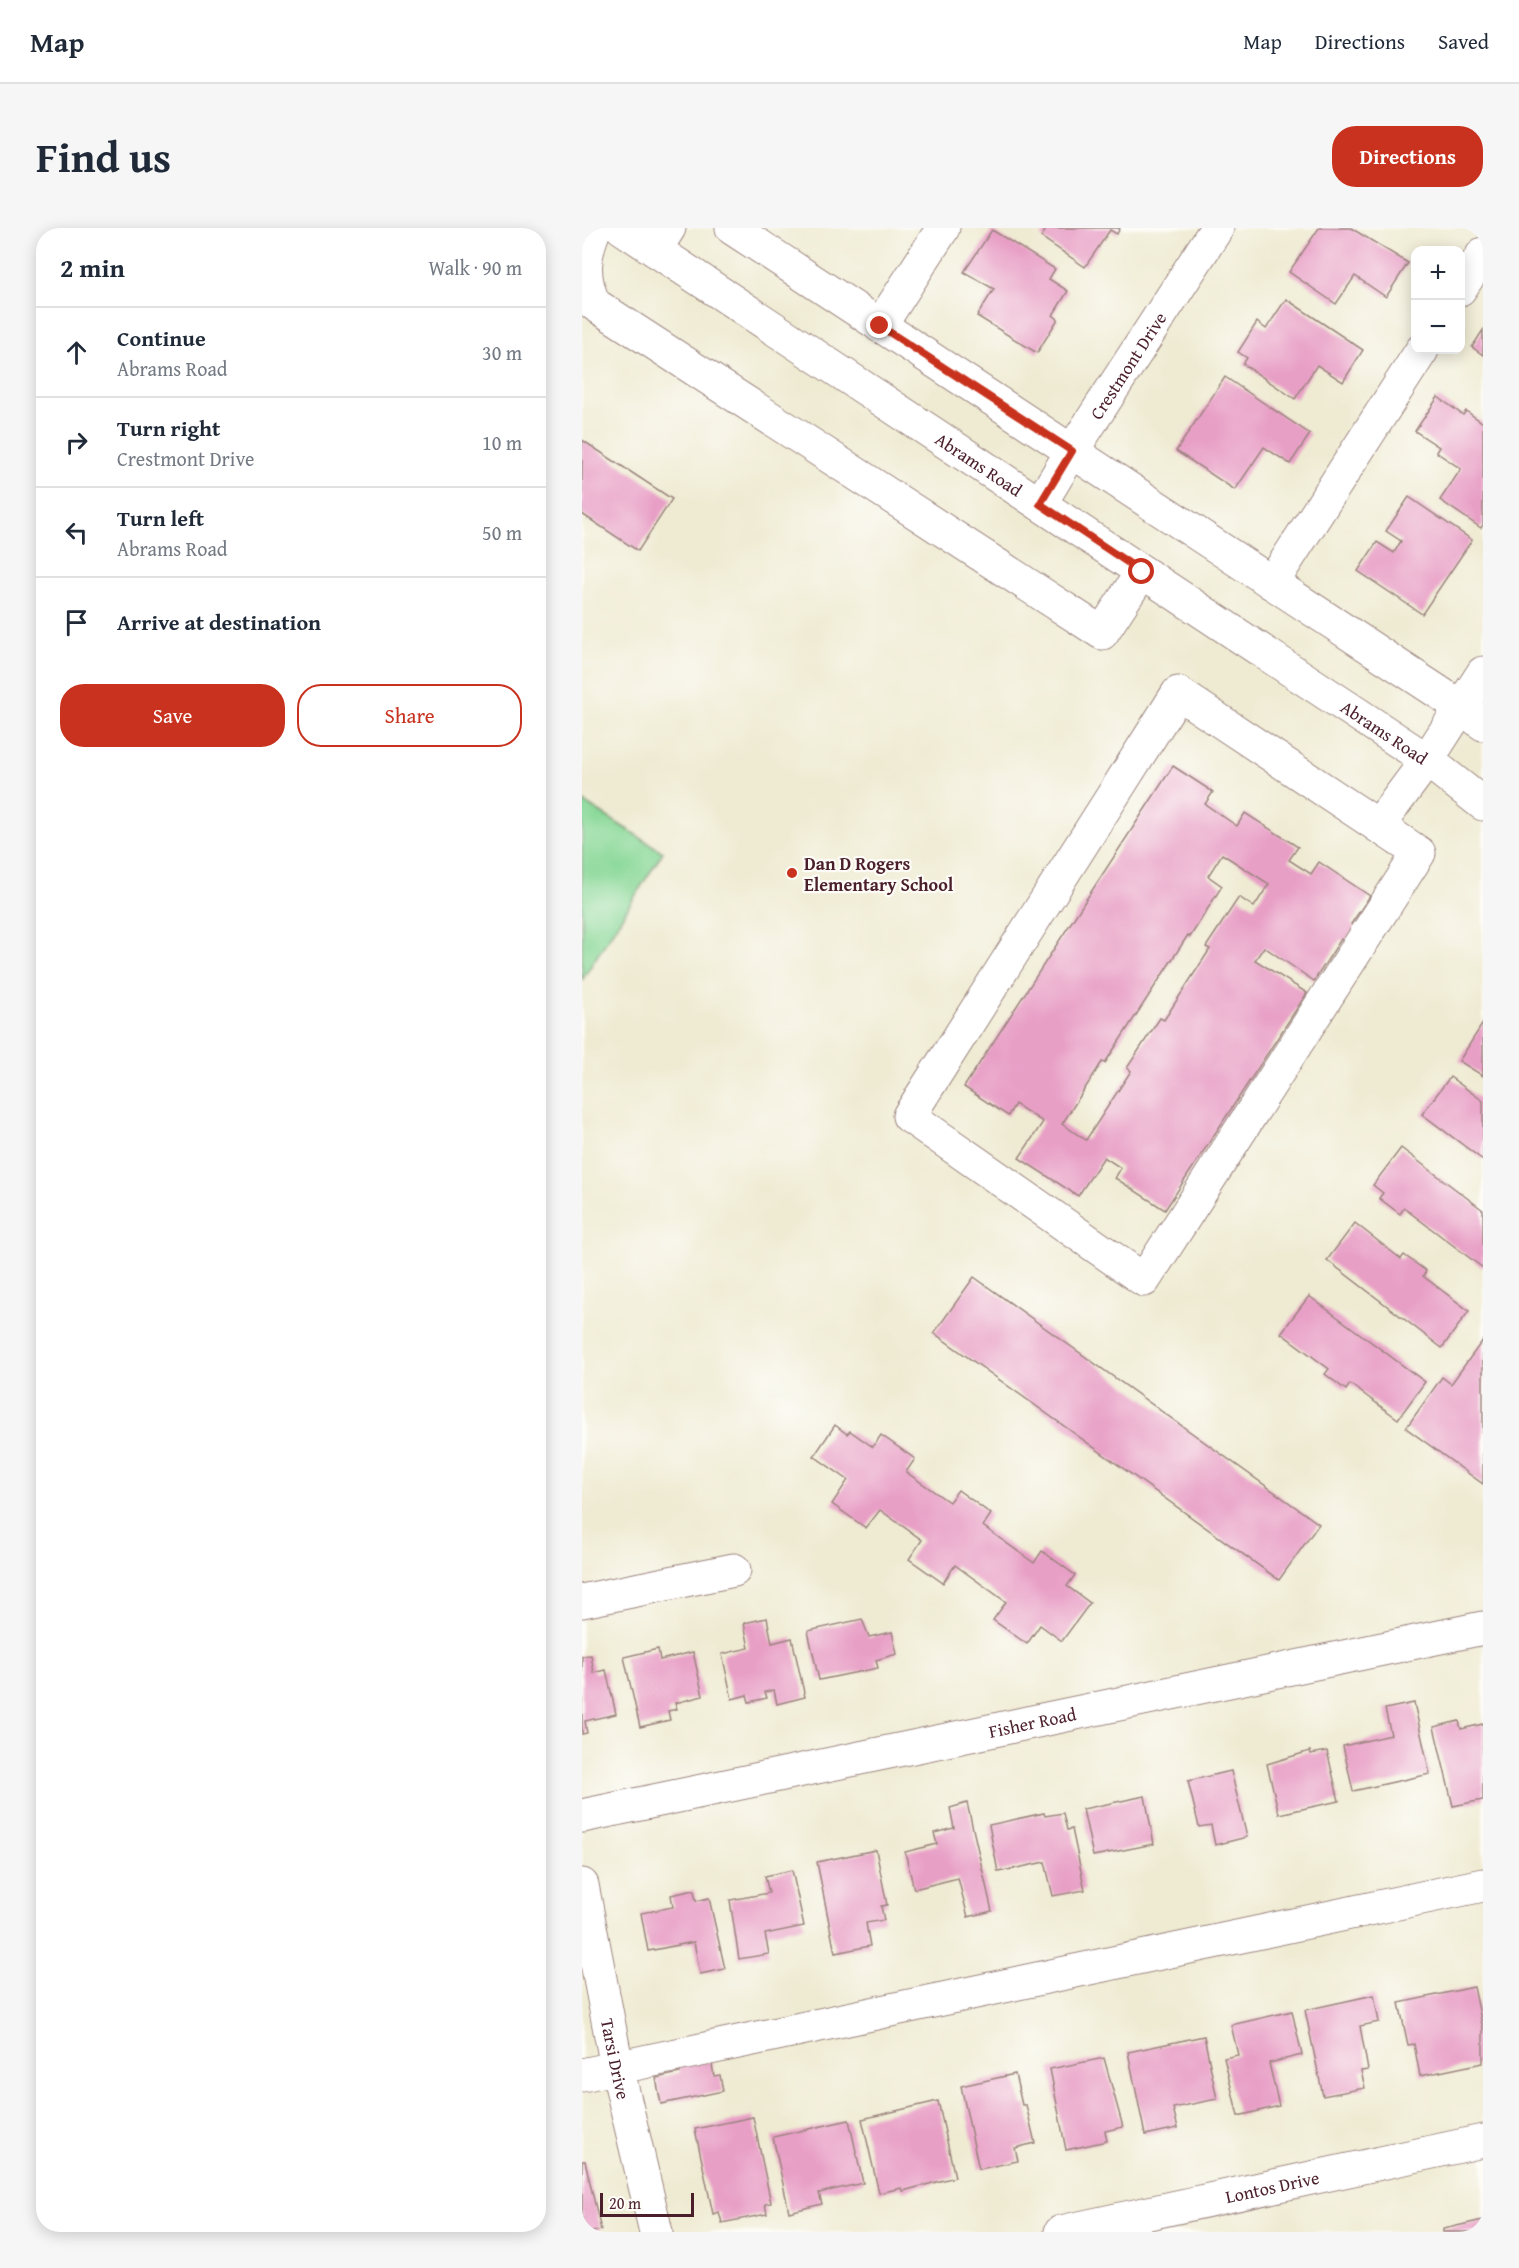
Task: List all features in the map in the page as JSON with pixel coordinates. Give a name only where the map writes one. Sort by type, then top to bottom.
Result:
[{"type":"street","points":[[595,228],[587,245],[584,264],[584,289],[594,304],[1102,633],[1142,572]]},
{"type":"street","name":"Abrams Road","points":[[622,228],[662,239],[1040,504],[1427,760],[1483,804]]},
{"type":"street","points":[[732,228],[1472,715]]},
{"type":"street","points":[[880,326],[943,228]]},
{"type":"street","name":"Crestmont Drive","points":[[1040,504],[1217,228]]},
{"type":"street","points":[[1465,283],[1483,254]]},
{"type":"street","points":[[1272,583],[1419,354]]},
{"type":"street","points":[[1378,826],[1427,760],[1472,715],[1483,673]]},
{"type":"street","points":[[1178,693],[1378,826],[1419,853],[1143,1280],[909,1116],[1178,693]]},
{"type":"street","points":[[582,1601],[734,1570]]},
{"type":"street","name":"Fisher Road","points":[[582,1816],[1483,1628]]},
{"type":"street","name":"Tarsi Drive","points":[[582,1885],[617,2067],[656,2232]]},
{"type":"street","points":[[582,2075],[1483,1885]]},
{"type":"street","name":"Lontos Drive","points":[[1061,2232],[1483,2141]]},
{"type":"green space","points":[[582,801],[663,852],[582,980]]},
{"type":"building","points":[[1047,228],[1120,228],[1117,234],[1110,230],[1085,267],[1041,237]]},
{"type":"building","points":[[1319,228],[1351,228],[1408,263],[1386,297],[1355,276],[1336,304],[1289,272]]},
{"type":"building","points":[[992,230],[1055,269],[1049,279],[1068,291],[1053,315],[1058,319],[1037,353],[977,316],[994,289],[964,272]]},
{"type":"building","points":[[1286,299],[1363,350],[1343,382],[1317,365],[1295,399],[1243,364],[1247,358],[1238,352],[1257,322],[1266,329]]},
{"type":"building","points":[[1483,330],[1483,355],[1472,347]]},
{"type":"building","points":[[1225,377],[1310,434],[1290,464],[1264,447],[1235,490],[1176,451]]},
{"type":"building","points":[[1438,397],[1463,415],[1466,411],[1483,423],[1483,525],[1481,528],[1440,500],[1461,469],[1436,452],[1439,447],[1415,431]]},
{"type":"building","points":[[582,440],[672,499],[638,551],[582,514]]},
{"type":"building","points":[[1409,497],[1472,540],[1422,614],[1358,571],[1377,542],[1394,553],[1401,541],[1386,531]]},
{"type":"building","points":[[1173,766],[1213,792],[1205,804],[1237,826],[1245,813],[1298,847],[1289,860],[1311,874],[1319,862],[1370,896],[1351,924],[1356,927],[1346,942],[1341,939],[1314,981],[1264,947],[1255,960],[1307,993],[1165,1210],[1115,1178],[1121,1168],[1104,1157],[1078,1196],[1019,1158],[1043,1122],[1015,1104],[1008,1116],[964,1087]],"holes":[[[1222,854],[1269,884],[1254,907],[1239,897],[1206,947],[1210,949],[1164,1020],[1160,1018],[1127,1068],[1131,1071],[1086,1140],[1062,1124],[1102,1062],[1105,1063],[1188,935],[1190,937],[1222,886],[1208,876]]]},
{"type":"building","points":[[1483,1023],[1483,1076],[1459,1061]]},
{"type":"building","points":[[1450,1077],[1483,1101],[1483,1160],[1422,1114]]},
{"type":"building","points":[[1401,1148],[1483,1210],[1483,1268],[1404,1208],[1400,1214],[1379,1198],[1383,1193],[1373,1185]]},
{"type":"building","points":[[1355,1223],[1401,1259],[1404,1255],[1426,1271],[1423,1276],[1469,1311],[1442,1348],[1327,1260]]},
{"type":"building","points":[[974,1277],[1319,1524],[1279,1580],[934,1333]]},
{"type":"building","points":[[1309,1296],[1425,1382],[1398,1419],[1350,1384],[1346,1390],[1325,1374],[1329,1369],[1281,1333]]},
{"type":"building","points":[[1483,1340],[1483,1484],[1406,1428],[1442,1377],[1451,1384]]},
{"type":"building","points":[[835,1425],[847,1434],[850,1431],[873,1447],[881,1435],[915,1459],[906,1472],[949,1502],[958,1490],[991,1514],[983,1526],[1034,1563],[1042,1551],[1075,1575],[1067,1586],[1090,1603],[1062,1641],[1040,1625],[1027,1644],[993,1620],[1006,1602],[955,1565],[943,1583],[909,1559],[922,1540],[880,1510],[866,1528],[832,1504],[848,1480],[814,1456]]},
{"type":"building","points":[[767,1618],[772,1643],[792,1638],[805,1697],[777,1704],[774,1690],[765,1692],[767,1698],[749,1702],[747,1695],[732,1699],[722,1654],[749,1648],[744,1623]]},
{"type":"building","points":[[862,1619],[869,1637],[892,1632],[897,1654],[876,1660],[878,1668],[819,1680],[808,1631]]},
{"type":"building","points":[[658,1649],[660,1660],[693,1652],[703,1696],[675,1703],[677,1709],[668,1711],[670,1720],[640,1727],[624,1657]]},
{"type":"building","points":[[591,1655],[594,1673],[606,1670],[616,1714],[585,1721],[587,1733],[582,1734],[582,1656]]},
{"type":"building","points":[[1414,1703],[1430,1774],[1353,1791],[1343,1746],[1391,1735],[1385,1709]]},
{"type":"building","points":[[1459,1721],[1461,1729],[1483,1724],[1483,1800],[1453,1806],[1434,1727]]},
{"type":"building","points":[[1310,1751],[1311,1754],[1327,1751],[1339,1801],[1279,1814],[1267,1764]]},
{"type":"building","points":[[1231,1771],[1247,1837],[1215,1845],[1211,1825],[1199,1827],[1188,1781]]},
{"type":"building","points":[[1145,1796],[1154,1844],[1093,1856],[1083,1809]]},
{"type":"building","points":[[967,1803],[992,1911],[968,1917],[958,1878],[914,1889],[905,1852],[937,1844],[934,1833],[954,1828],[950,1808]]},
{"type":"building","points":[[1044,1813],[1045,1816],[1063,1813],[1067,1830],[1072,1829],[1085,1890],[1053,1896],[1045,1862],[998,1872],[989,1825]]},
{"type":"building","points":[[876,1850],[887,1905],[881,1906],[884,1920],[866,1923],[870,1946],[835,1953],[817,1862]]},
{"type":"building","points":[[792,1870],[804,1926],[765,1934],[769,1954],[739,1959],[730,1900],[769,1893],[765,1876]]},
{"type":"building","points":[[694,1890],[696,1901],[709,1898],[725,1969],[700,1974],[694,1942],[648,1951],[641,1913],[673,1907],[671,1895]]},
{"type":"building","points":[[1474,1987],[1483,2029],[1483,2063],[1420,2076],[1414,2044],[1408,2045],[1399,2003]]},
{"type":"building","points":[[1374,1995],[1379,2022],[1360,2026],[1368,2070],[1361,2071],[1365,2088],[1323,2096],[1305,2010]]},
{"type":"building","points":[[1292,2011],[1302,2055],[1269,2063],[1279,2106],[1238,2116],[1224,2058],[1238,2055],[1231,2025]]},
{"type":"building","points":[[1204,2036],[1217,2099],[1173,2108],[1178,2128],[1145,2135],[1128,2052]]},
{"type":"building","points":[[1104,2058],[1123,2127],[1105,2131],[1107,2141],[1066,2150],[1050,2069]]},
{"type":"building","points":[[711,2059],[714,2076],[720,2075],[723,2091],[661,2104],[656,2078],[680,2073],[678,2066]]},
{"type":"building","points":[[1015,2074],[1022,2105],[1026,2105],[1035,2143],[1015,2148],[1018,2161],[979,2169],[961,2086]]},
{"type":"building","points":[[938,2101],[955,2177],[903,2191],[902,2188],[879,2193],[862,2119]]},
{"type":"building","points":[[753,2117],[771,2203],[765,2204],[767,2214],[722,2223],[719,2212],[713,2214],[695,2129]]},
{"type":"building","points":[[849,2120],[863,2183],[819,2193],[822,2204],[789,2212],[773,2137]]},
{"type":"building","points":[[582,2161],[585,2161],[601,2230],[593,2232],[582,2232]]},
{"type":"building","points":[[1483,2220],[1483,2232],[1443,2232],[1443,2229]]},
{"type":"place","name":"Dan D Rogers Elementary School","points":[[792,873]]},
{"type":"route","points":[[880,326],[1072,451],[1040,504],[1142,572]]}]
